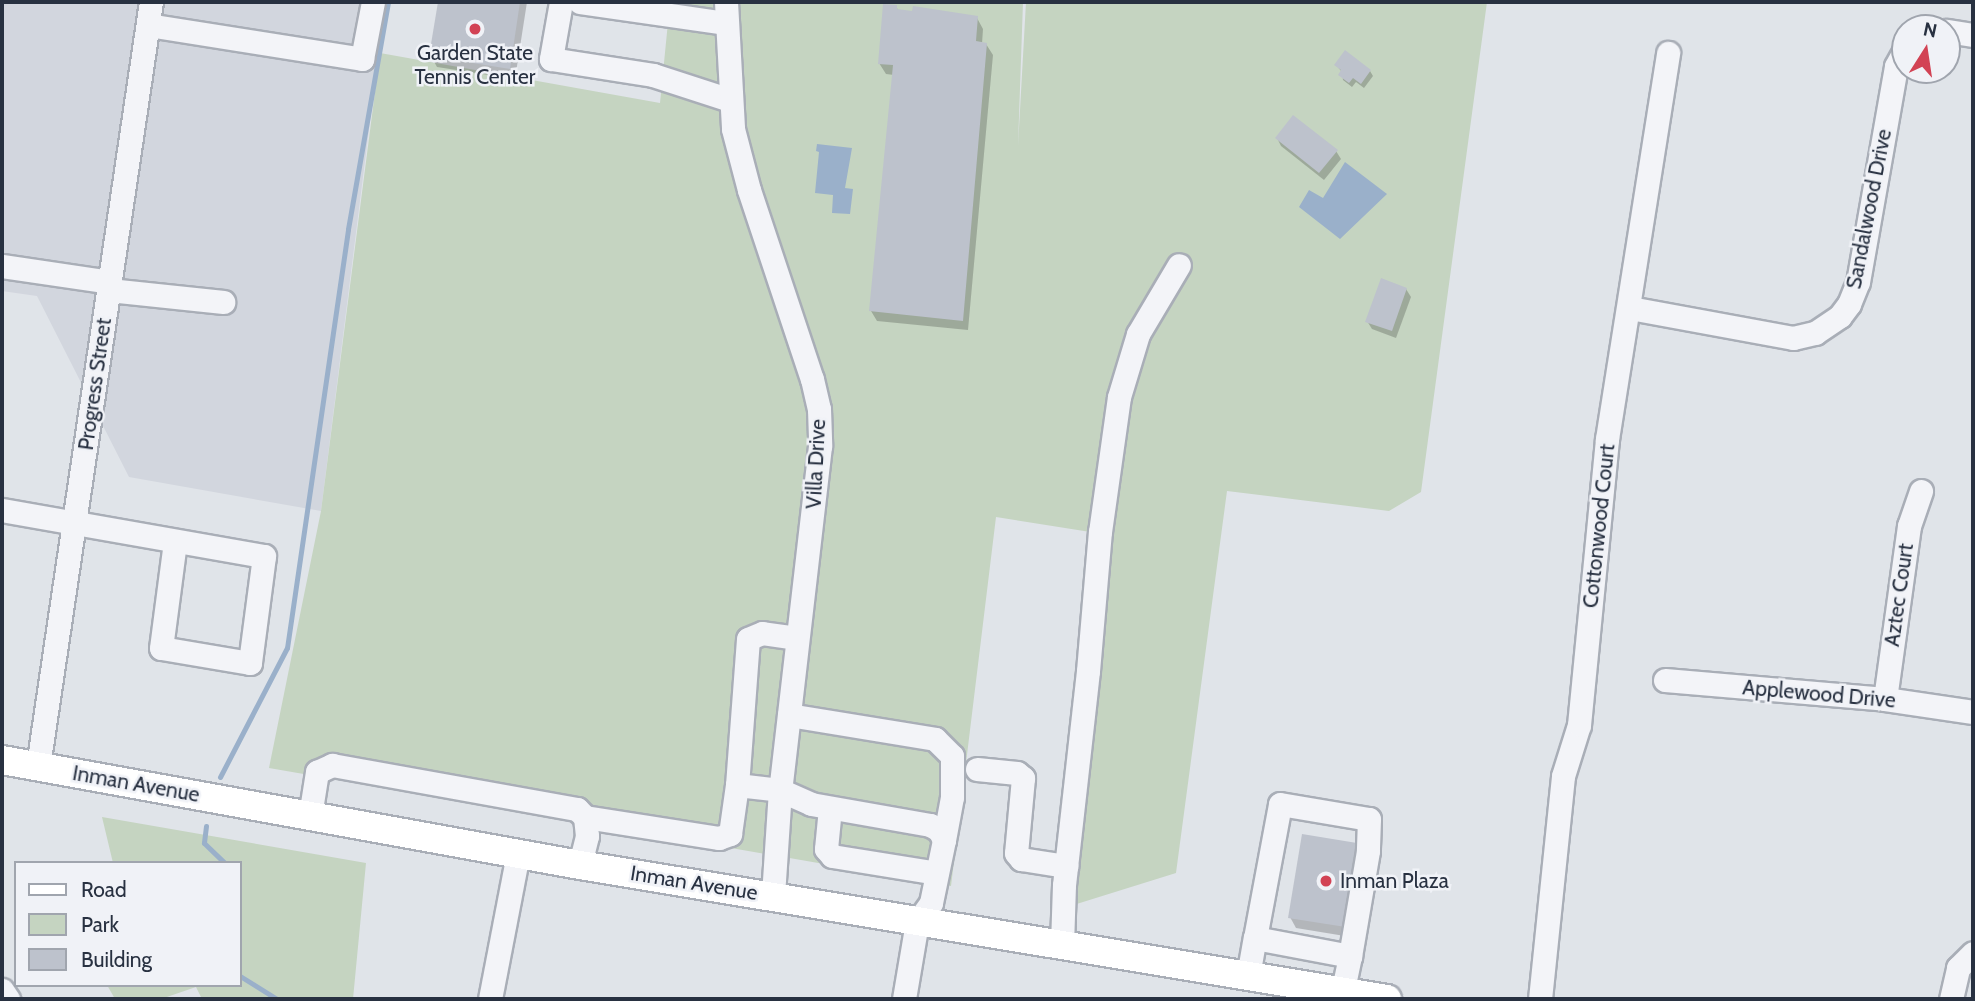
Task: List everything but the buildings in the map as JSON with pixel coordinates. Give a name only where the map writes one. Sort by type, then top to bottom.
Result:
[{"type":"main road","name":"Inman Avenue","points":[[2,760],[580,865],[1062,944],[1342,995],[1387,999]]},
{"type":"street","name":"Progress Street","points":[[38,766],[151,2]]},
{"type":"street","points":[[148,25],[362,60],[373,2]]},
{"type":"street","points":[[561,2],[551,59],[653,75],[730,100]]},
{"type":"street","points":[[580,2],[726,12]]},
{"type":"street","name":"Villa Drive","points":[[726,12],[730,100],[739,159],[812,379],[818,410],[818,487],[780,790],[773,896]]},
{"type":"street","name":"Cottonwood Court","points":[[1540,999],[1563,776],[1579,725],[1607,439],[1630,308],[1668,53]]},
{"type":"street","name":"Sandalwood Drive","points":[[1630,308],[1793,338],[1815,333],[1840,316],[1849,304],[1858,282],[1893,84]]},
{"type":"street","points":[[1062,944],[1066,866],[1104,497],[1119,397],[1138,334],[1179,265]]},
{"type":"street","points":[[2,266],[109,286],[223,302]]},
{"type":"street","name":"Aztec Court","points":[[1885,699],[1909,526],[1921,491]]},
{"type":"street","points":[[2,510],[264,556],[250,663],[161,649],[175,541]]},
{"type":"street","points":[[310,816],[317,772],[332,765],[577,809],[585,817],[719,838],[730,834],[737,785],[748,639],[762,633],[797,638]]},
{"type":"street","name":"Applewood Drive","points":[[1665,680],[1885,699],[1973,712]]},
{"type":"street","points":[[789,715],[935,739],[953,757],[952,797],[944,840],[931,903],[917,922],[904,999]]},
{"type":"street","points":[[977,769],[1017,773],[1023,778],[1016,853],[1021,859],[1066,866]]},
{"type":"street","points":[[737,785],[780,790],[799,801],[930,825],[939,830],[944,840]]},
{"type":"street","points":[[1248,976],[1280,804],[1369,820],[1368,851],[1342,995]]},
{"type":"street","points":[[830,807],[826,849],[832,856],[937,873]]},
{"type":"street","points":[[580,865],[587,836],[585,817]]},
{"type":"street","points":[[491,999],[518,854]]},
{"type":"street","points":[[1255,938],[1350,956]]},
{"type":"street","points":[[1951,999],[1958,968],[1973,953]]},
{"type":"street","points":[[2,990],[8,999]]},
{"type":"shaded area","points":[[2,2],[385,2],[321,511],[129,477],[37,296],[2,291]]},
{"type":"green space","points":[[670,2],[1023,2],[1018,146],[1026,2],[1487,2],[1421,492],[1389,511],[1227,491],[1176,873],[1067,907],[1103,534],[996,517],[951,886],[269,768],[321,511],[380,53],[660,103]]},
{"type":"green space","points":[[102,817],[366,863],[353,999],[202,999],[196,987],[242,987],[242,861],[113,861]]},
{"type":"green space","points":[[108,987],[196,987],[161,999],[115,999]]},
{"type":"water","points":[[817,144],[852,148],[845,188],[853,189],[850,214],[832,213],[833,195],[815,193],[819,152],[816,151]]},
{"type":"water","points":[[1345,162],[1387,194],[1340,239],[1299,207],[1309,190],[1323,198]]},
{"type":"waterway","points":[[220,777],[287,648],[348,229],[388,2]]},
{"type":"waterway","points":[[206,826],[204,843],[223,861]]},
{"type":"waterway","points":[[242,977],[277,999]]},
{"type":"place","name":"Garden State Tennis Center","points":[[475,29]]},
{"type":"place","name":"Inman Plaza","points":[[1326,881]]}]
